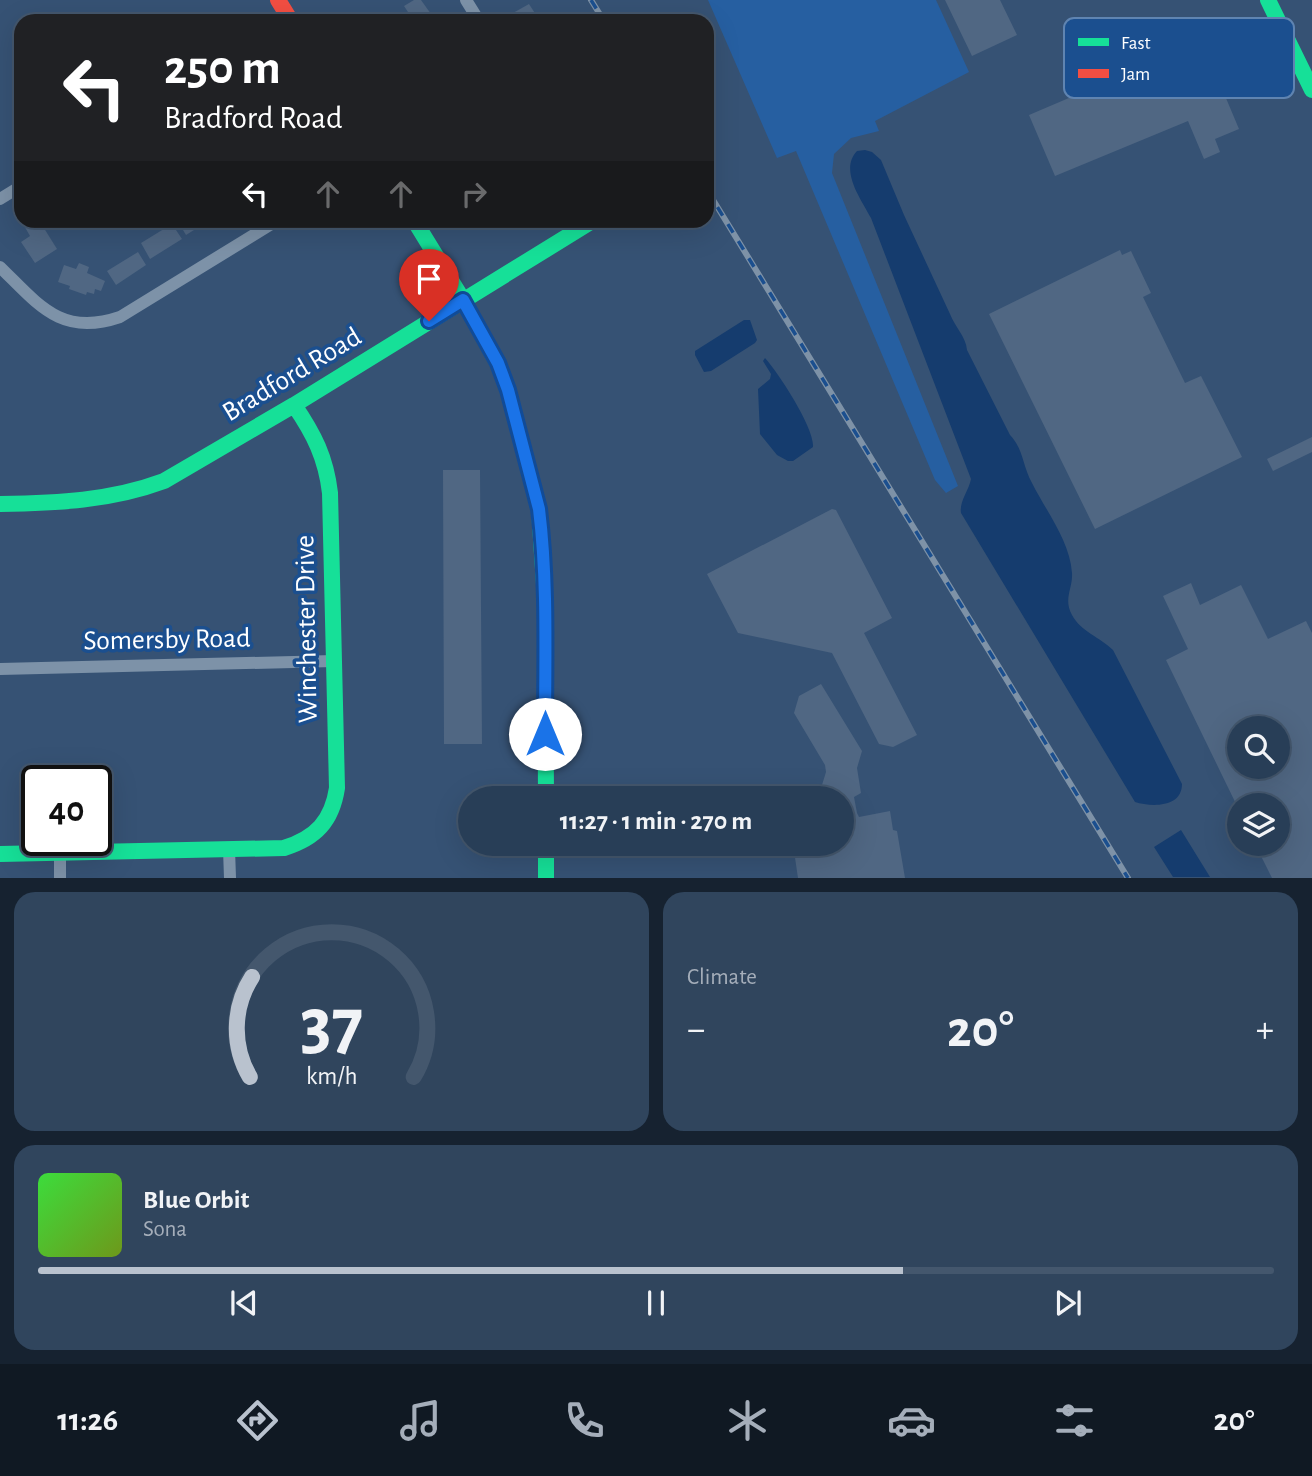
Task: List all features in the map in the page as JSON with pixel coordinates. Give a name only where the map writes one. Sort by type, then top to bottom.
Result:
[{"type":"street","points":[[1268,0],[1277,18]]},
{"type":"street","points":[[1294,53],[1312,90]]},
{"type":"street","points":[[0,267],[51,314],[72,322],[105,322],[120,317],[265,228]]},
{"type":"street","points":[[419,228],[498,363],[508,390],[539,509],[545,599],[546,786]]},
{"type":"street","name":"Bradford Road","points":[[0,504],[87,502],[145,489],[185,471],[581,228]]},
{"type":"street","name":"Winchester Drive","points":[[229,849],[284,848],[297,845],[313,836],[327,822],[335,805],[337,788],[328,475],[319,439],[294,405]]},
{"type":"street","name":"Somersby Road","points":[[0,669],[334,661]]},
{"type":"street","points":[[112,852],[229,849],[230,877]]},
{"type":"street","points":[[0,855],[21,854]]},
{"type":"street","points":[[60,856],[61,877]]},
{"type":"street","points":[[546,856],[546,877]]},
{"type":"shaded area","points":[[708,0],[936,0],[969,72],[875,121],[879,131],[851,138],[834,154],[832,173],[958,486],[946,493],[935,480],[796,151],[777,158]]},
{"type":"shaded area","points":[[865,150],[881,160],[952,319],[1018,446],[1032,483],[1067,549],[1072,573],[1068,599],[1072,615],[1080,626],[1113,650],[1182,784],[1181,792],[1171,802],[1149,805],[1135,802],[961,513],[961,505],[971,479],[871,218],[851,176],[852,159],[857,151]]},
{"type":"shaded area","points":[[744,320],[750,320],[757,340],[755,343],[711,371],[704,372],[695,351]]},
{"type":"shaded area","points":[[765,358],[795,401],[812,439],[813,447],[793,461],[777,455],[760,434],[758,389],[770,379],[771,374],[763,361]]},
{"type":"shaded area","points":[[1181,830],[1210,877],[1173,877],[1154,847]]},
{"type":"building","points":[[414,0],[421,0],[431,14],[405,14],[408,12],[404,6]]},
{"type":"building","points":[[945,0],[1000,0],[1017,35],[972,56]]},
{"type":"building","points":[[529,4],[535,14],[514,14]]},
{"type":"building","points":[[1069,98],[1226,98],[1239,129],[1215,139],[1220,152],[1204,159],[1188,121],[1055,176],[1029,115]]},
{"type":"building","points":[[25,228],[44,228],[57,249],[35,263],[21,242],[30,236]]},
{"type":"building","points":[[165,228],[175,228],[182,239],[150,259],[141,243]]},
{"type":"building","points":[[182,228],[197,228],[186,235]]},
{"type":"building","points":[[1120,250],[1122,255],[1131,251],[1151,293],[1143,297],[1185,383],[1201,376],[1242,457],[1095,529],[989,314]]},
{"type":"building","points":[[138,252],[146,265],[116,285],[107,271]]},
{"type":"building","points":[[79,263],[89,267],[87,273],[105,281],[101,291],[95,289],[94,294],[87,292],[86,295],[58,282],[64,265],[76,269]]},
{"type":"building","points":[[1312,437],[1312,452],[1273,471],[1267,459]]},
{"type":"building","points":[[443,470],[480,470],[482,744],[444,744]]},
{"type":"building","points":[[832,509],[836,510],[892,618],[864,633],[917,735],[893,747],[879,744],[832,653],[738,633],[707,574]]},
{"type":"building","points":[[1191,583],[1200,605],[1241,585],[1268,639],[1306,621],[1312,633],[1312,878],[1272,878],[1261,856],[1290,856],[1290,793],[1231,793],[1166,660],[1188,649],[1163,596]]},
{"type":"building","points":[[821,684],[862,751],[857,768],[861,793],[854,797],[854,786],[822,786],[825,765],[794,713],[799,696]]},
{"type":"building","points":[[854,797],[859,817],[890,811],[893,830],[897,831],[905,878],[798,878],[795,856],[854,856]]},
{"type":"railway","points":[[591,0],[600,14]]},
{"type":"railway","points":[[714,201],[1128,878]]},
{"type":"traffic: fast","points":[[1268,0],[1277,18]]},
{"type":"traffic: fast","points":[[1294,53],[1312,90]]},
{"type":"traffic: fast","points":[[419,228],[498,364],[508,390],[539,509],[545,599],[546,786]]},
{"type":"traffic: fast","points":[[0,504],[63,502],[103,497],[164,481],[294,405],[581,228]]},
{"type":"traffic: fast","points":[[0,854],[284,848],[305,839],[321,827],[331,810],[337,788],[330,493],[326,469],[318,447],[294,405]]},
{"type":"traffic: fast","points":[[546,856],[546,878]]},
{"type":"traffic: jam","points":[[278,0],[287,14]]},
{"type":"route","points":[[429,321],[463,300],[498,363],[513,406],[539,509],[541,527],[545,599],[545,734]]}]
